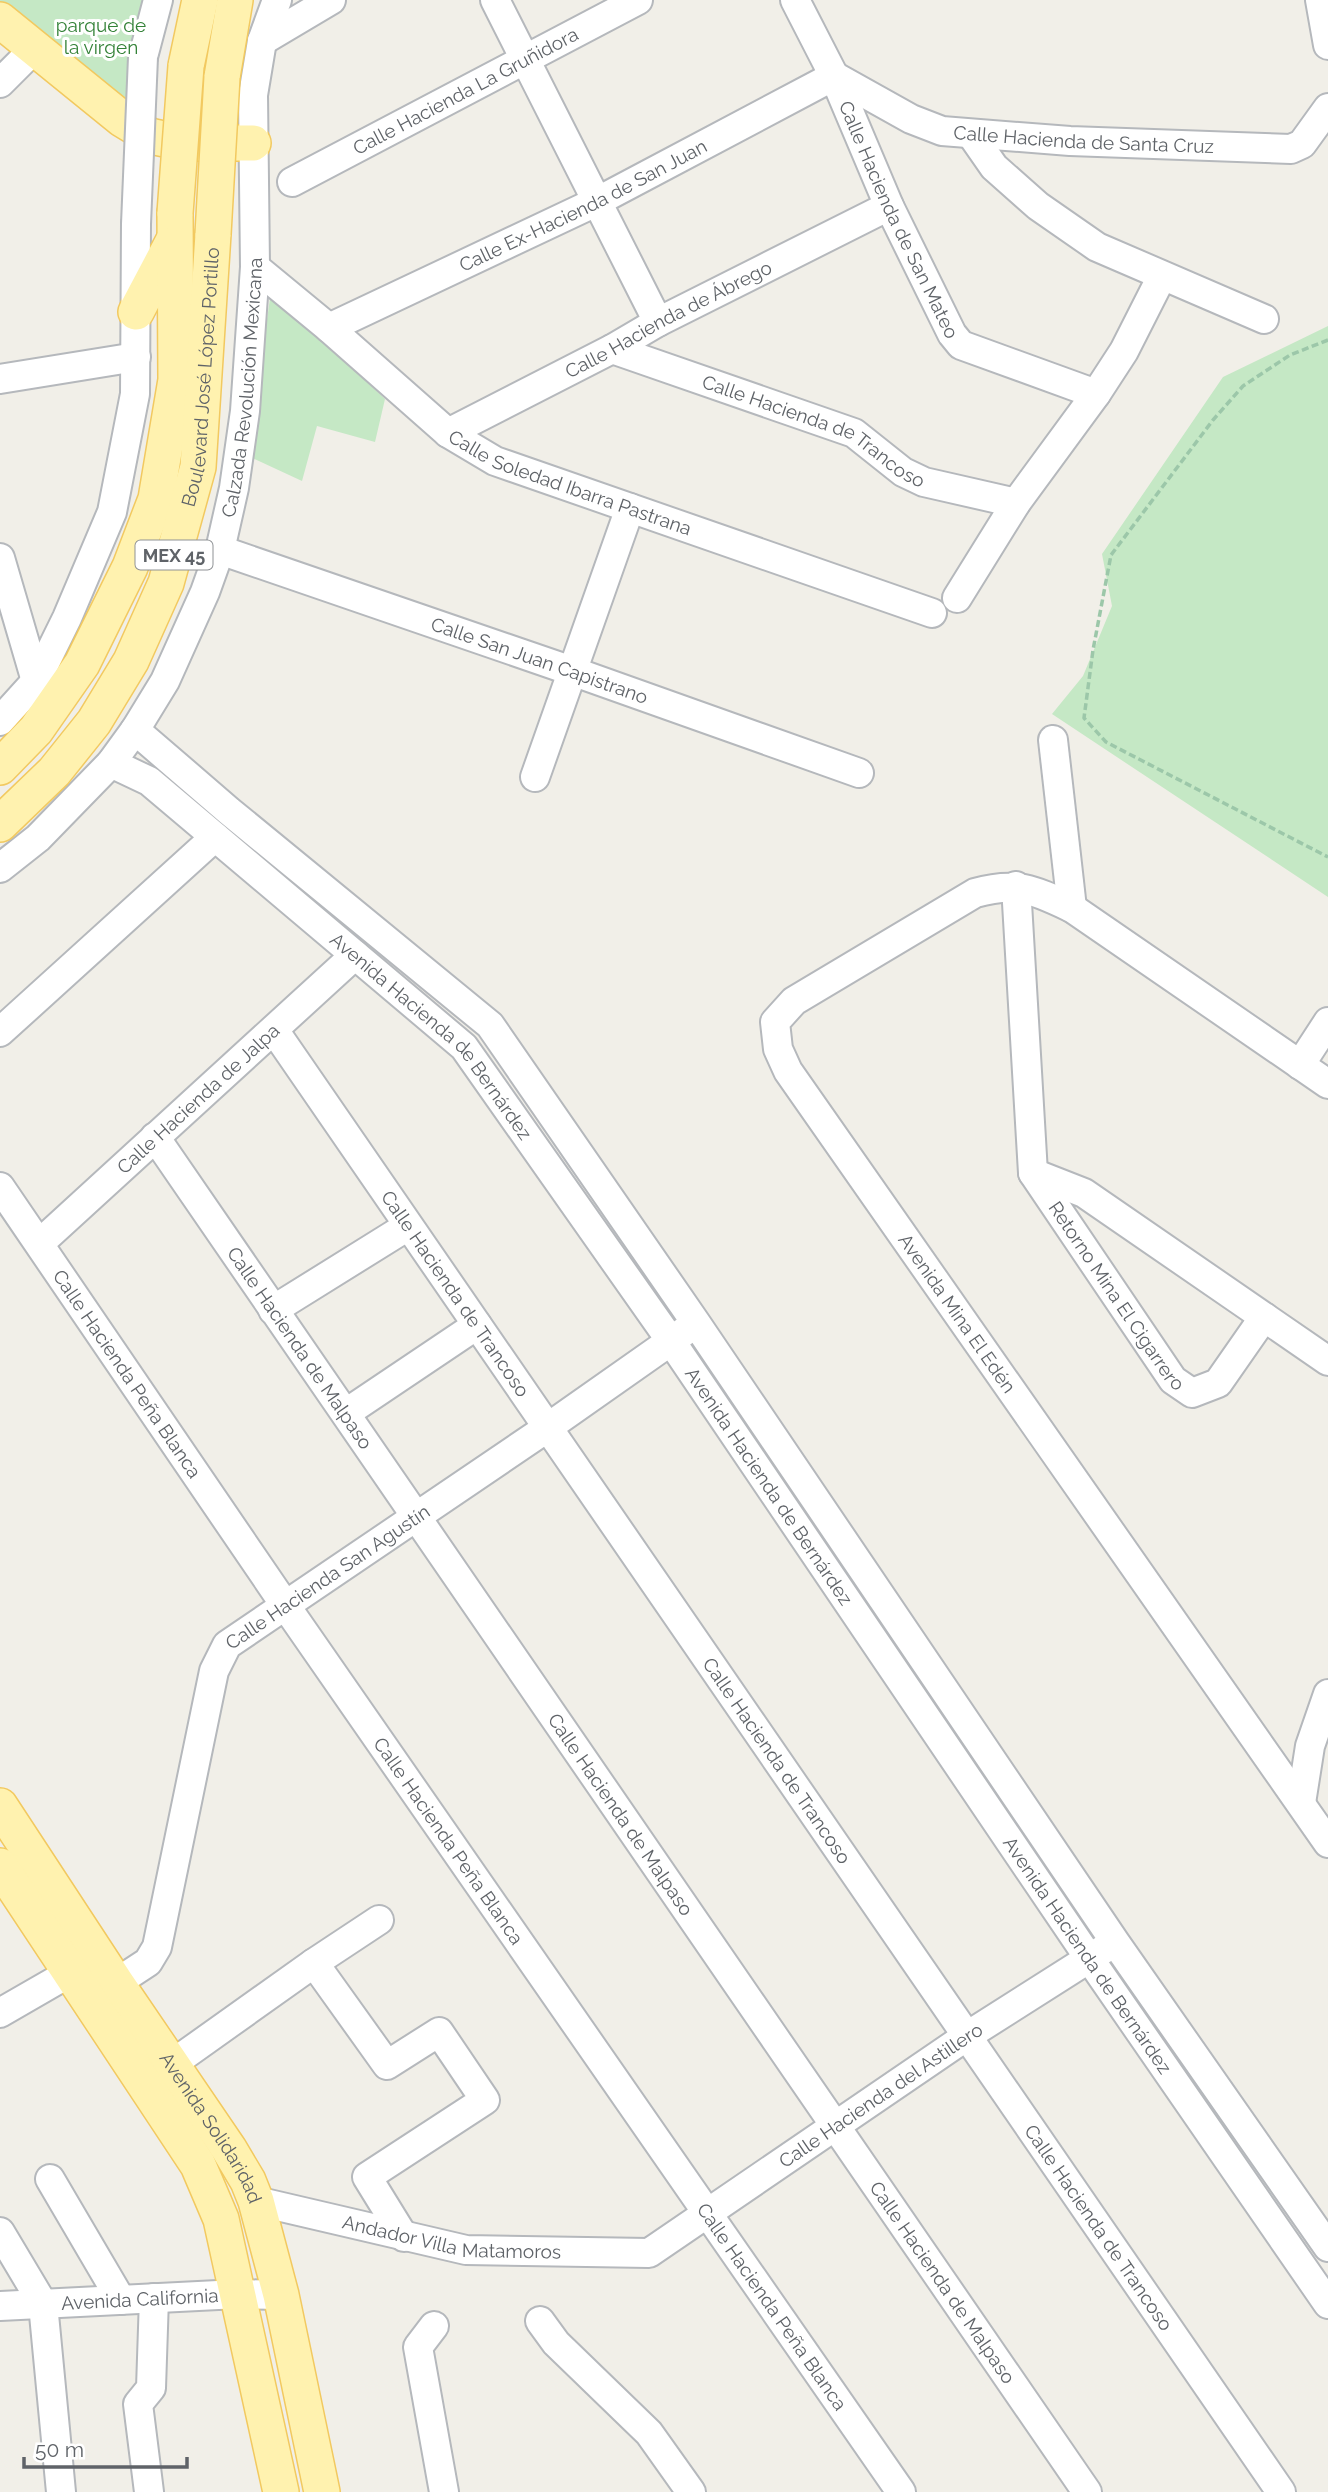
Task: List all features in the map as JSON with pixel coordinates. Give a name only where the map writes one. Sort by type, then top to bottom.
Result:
[{"type":"main road","name":"Boulevard José López Portillo","points":[[0,768],[36,730],[82,664],[130,567],[156,499],[177,380],[175,225],[186,66],[200,0]]},
{"type":"main road","name":"Boulevard José López Portillo","points":[[0,824],[29,798],[77,745],[113,694],[150,622],[166,583],[198,467],[222,76],[235,0]]},
{"type":"main road","points":[[0,20],[122,119],[150,136],[183,143],[253,143]]},
{"type":"main road","points":[[135,312],[175,225]]},
{"type":"main road","points":[[0,835],[29,798]]},
{"type":"main road","name":"Avenida Solidaridad","points":[[0,1806],[229,2149],[256,2201],[281,2295],[322,2492]]},
{"type":"main road","name":"Avenida Solidaridad","points":[[0,1866],[198,2165],[221,2219],[281,2492]]},
{"type":"street","points":[[0,721],[36,681],[67,618],[112,512],[135,394],[136,224],[143,57],[158,0]]},
{"type":"street","name":"Calzada Revolución Mexicana","points":[[0,868],[38,838],[111,762],[135,730],[165,681],[205,592],[220,550],[234,488],[243,424],[255,267],[253,95],[262,41],[277,0]]},
{"type":"street","points":[[262,41],[331,0]]},
{"type":"street","points":[[495,0],[659,322]]},
{"type":"street","name":"Calle Hacienda La Gruñidora","points":[[292,182],[638,0]]},
{"type":"street","name":"Calle Hacienda de San Mateo","points":[[795,0],[834,76],[889,206],[951,334],[961,345],[1096,394]]},
{"type":"street","points":[[1320,0],[1328,45]]},
{"type":"street","points":[[0,83],[34,49]]},
{"type":"street","name":"Calle Hacienda de Santa Cruz","points":[[834,76],[921,123],[942,131],[1070,141],[1291,149],[1302,144],[1328,108]]},
{"type":"street","name":"Calle Ex-Hacienda de San Juan","points":[[329,328],[598,201],[834,76]]},
{"type":"street","points":[[971,134],[994,167],[1038,206],[1097,247],[1264,319]]},
{"type":"street","name":"Calle Hacienda de Ábrego","points":[[448,433],[659,322],[889,206]]},
{"type":"street","name":"Calle Soledad Ibarra Pastrana","points":[[255,267],[448,433],[495,461],[932,613]]},
{"type":"street","points":[[957,598],[1016,503],[1124,351],[1162,276]]},
{"type":"street","name":"Calle Hacienda de Trancoso","points":[[612,349],[854,433],[903,472],[924,482],[1016,503]]},
{"type":"street","points":[[0,379],[136,357]]},
{"type":"street","points":[[535,777],[629,508]]},
{"type":"street","name":"Calle San Juan Capistrano","points":[[220,550],[572,671],[859,774]]},
{"type":"street","points":[[0,558],[36,681]]},
{"type":"street","name":"Avenida Hacienda de Bernárdez","points":[[135,730],[229,811],[490,1025],[696,1322],[1115,1941],[1328,2247]]},
{"type":"street","points":[[1053,740],[1072,908]]},
{"type":"street","name":"Avenida Hacienda de Bernárdez","points":[[111,762],[149,781],[464,1047],[671,1341],[1089,1958],[1328,2304]]},
{"type":"street","points":[[0,1032],[215,837]]},
{"type":"street","name":"Avenida Mina El Edén","points":[[1026,888],[996,887],[975,893],[794,1001],[775,1022],[778,1049],[788,1071],[1328,1843]]},
{"type":"street","points":[[1033,1173],[1026,888],[1072,908],[1328,1084]]},
{"type":"street","name":"Calle Hacienda de Jalpa","points":[[40,1243],[355,955]]},
{"type":"street","points":[[1300,1065],[1328,1022]]},
{"type":"street","name":"Calle Hacienda de Trancoso","points":[[274,1030],[1281,2492]]},
{"type":"street","name":"Calle Hacienda de Malpaso","points":[[155,1137],[1087,2492]]},
{"type":"street","name":"Retorno Mina El Cigarrero","points":[[1033,1173],[1173,1380],[1192,1393],[1219,1383],[1264,1317]]},
{"type":"street","name":"Retorno Mina El Cigarrero","points":[[1033,1173],[1084,1193],[1328,1361]]},
{"type":"street","name":"Calle Hacienda Peña Blanca","points":[[0,1187],[285,1605],[901,2492]]},
{"type":"street","points":[[273,1310],[408,1226]]},
{"type":"street","name":"Calle Hacienda San Agustín","points":[[116,1983],[148,1962],[157,1947],[214,1671],[227,1645],[547,1428],[696,1322]]},
{"type":"street","points":[[346,1413],[477,1325]]},
{"type":"street","points":[[1301,1803],[1310,1746],[1328,1694]]},
{"type":"street","points":[[172,2064],[379,1920]]},
{"type":"street","name":"Calle Hacienda del Astillero","points":[[649,2253],[967,2036],[1115,1941]]},
{"type":"street","points":[[314,1963],[387,2065],[439,2032],[485,2100],[367,2177],[404,2237]]},
{"type":"street","points":[[0,2013],[71,1972]]},
{"type":"street","points":[[50,2179],[121,2300]]},
{"type":"street","name":"Andador Villa Matamoros","points":[[256,2201],[466,2250],[649,2253]]},
{"type":"street","points":[[0,2232],[43,2304],[61,2492]]},
{"type":"street","name":"Avenida California","points":[[0,2306],[238,2294],[281,2295]]},
{"type":"street","points":[[149,2492],[138,2404],[151,2388],[154,2298]]},
{"type":"street","points":[[540,2321],[556,2343],[649,2432],[691,2492]]},
{"type":"street","points":[[434,2326],[418,2347],[444,2492]]},
{"type":"path","points":[[1328,340],[1290,355],[1243,386],[1213,420],[1111,555],[1093,650],[1084,718],[1106,742],[1328,857]]},
{"type":"green space","name":"parque de la virgen","points":[[142,0],[127,101],[0,1]]},
{"type":"green space","points":[[271,291],[385,399],[375,442],[317,426],[302,481],[248,456]]},
{"type":"green space","points":[[1328,326],[1328,897],[1052,714],[1083,676],[1112,606],[1102,554],[1223,377]]}]
